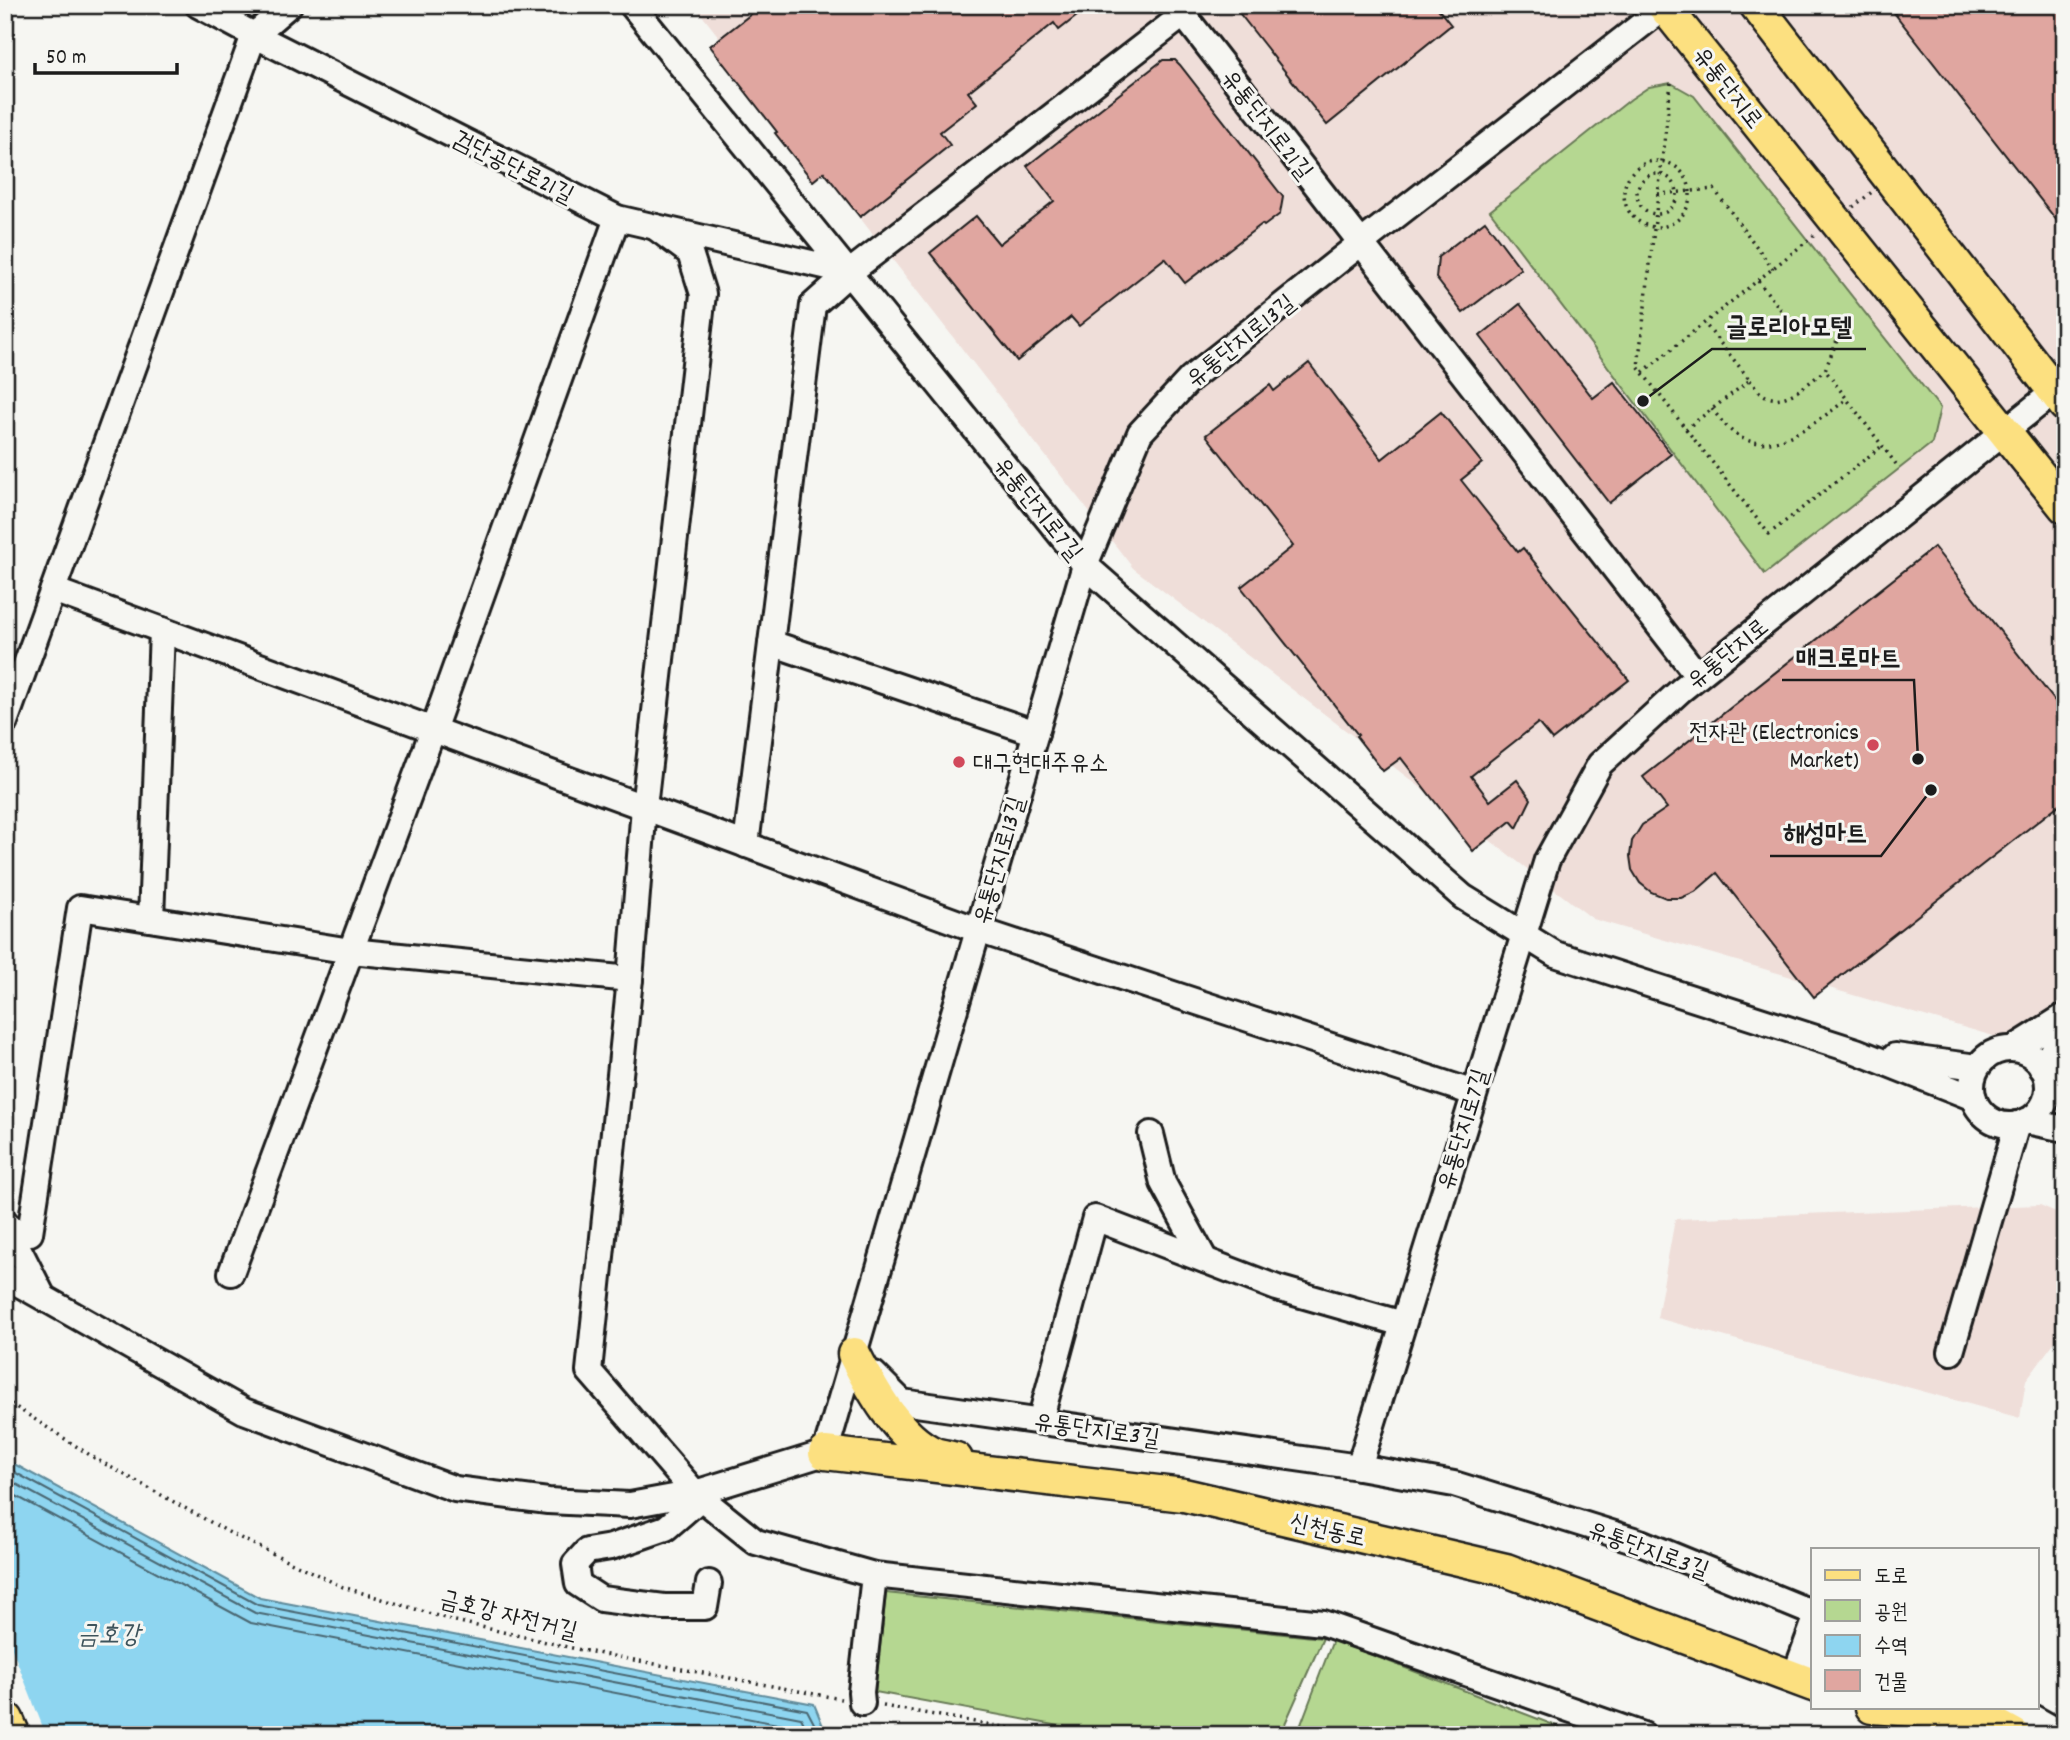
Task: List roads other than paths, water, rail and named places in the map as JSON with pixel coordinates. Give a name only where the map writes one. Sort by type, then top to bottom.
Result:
[{"type":"highway","points":[[5,1721],[11,1735]]},
{"type":"main road","name":"유통단지로","points":[[1756,5],[2061,393]]},
{"type":"main road","name":"유통단지로","points":[[1665,6],[2065,507]]},
{"type":"main road","points":[[854,1354],[873,1392],[905,1433],[934,1453],[1018,1476]]},
{"type":"main road","name":"신천동로","points":[[825,1453],[1184,1495],[1506,1570],[1803,1681]]},
{"type":"main road","points":[[1873,1708],[1893,1735]]},
{"type":"main road","points":[[1874,1708],[1921,1735]]},
{"type":"main road","points":[[1885,1708],[1978,1715],[2014,1735]]},
{"type":"street","name":"검단공단로21길","points":[[198,5],[617,218],[849,272]]},
{"type":"street","name":"유통단지로7길","points":[[632,5],[1085,565],[1463,897],[1555,954],[1856,1051]]},
{"type":"street","name":"유통단지로13길","points":[[825,1453],[1085,565],[1140,433],[1191,378],[1665,6]]},
{"type":"street","points":[[5,722],[254,35],[283,7]]},
{"type":"street","points":[[746,845],[813,305],[849,272],[1179,10]]},
{"type":"street","name":"유통단지로21길","points":[[1179,10],[1361,243]]},
{"type":"street","points":[[231,1273],[433,730],[617,218]]},
{"type":"street","points":[[654,227],[690,253],[704,294],[644,807],[630,979],[589,1371],[695,1493],[756,1542],[874,1575],[1323,1623],[1643,1735]]},
{"type":"street","points":[[1361,243],[1698,676]]},
{"type":"street","name":"유통단지로","points":[[1522,934],[1547,860],[1600,764],[1698,676],[2005,431],[2061,393]]},
{"type":"street","points":[[53,590],[978,930],[1474,1093]]},
{"type":"street","points":[[151,919],[162,630]]},
{"type":"street","points":[[771,643],[1036,733]]},
{"type":"street","points":[[7,1225],[30,1233],[79,908],[351,951],[630,979]]},
{"type":"street","name":"유통단지로7길","points":[[1403,1324],[1522,934]]},
{"type":"street","points":[[2012,1049],[2065,1016]]},
{"type":"street","points":[[2052,1086],[2038,1060],[2028,1053],[2012,1049],[1992,1052],[1977,1068],[1972,1082],[1977,1107],[1997,1123],[2010,1125],[2034,1117],[2052,1086],[2056,1045],[2065,1036]]},
{"type":"street","points":[[1856,1051],[1977,1068]]},
{"type":"street","points":[[1856,1051],[1974,1098]]},
{"type":"street","points":[[2022,1122],[2065,1129]]},
{"type":"street","points":[[1951,1352],[2022,1122]]},
{"type":"street","points":[[1151,1134],[1163,1183],[1205,1260]]},
{"type":"street","points":[[1040,1421],[1095,1217],[1277,1288],[1403,1324],[1359,1467]]},
{"type":"street","points":[[7,1225],[43,1297]]},
{"type":"street","points":[[5,1276],[244,1410],[455,1489],[548,1501],[630,1505],[695,1493],[825,1453]]},
{"type":"street","name":"유통단지로3길","points":[[854,1354],[902,1402],[1359,1467],[1454,1484],[1640,1542],[1811,1612]]},
{"type":"street","points":[[695,1493],[695,1503],[666,1528],[611,1547],[586,1551],[575,1564],[578,1584],[601,1599],[664,1607],[705,1608],[709,1583]]},
{"type":"street","points":[[862,1703],[874,1575]]},
{"type":"street","points":[[1803,1681],[1811,1637]]},
{"type":"street","points":[[2016,1708],[2064,1735]]},
{"type":"water","name":"금호강","points":[[5,1459],[260,1598],[814,1704],[823,1726],[872,1735],[5,1735]]},
{"type":"place","name":"글로리아모텔","points":[[1643,401]]},
{"type":"place","name":"전자관 (Electronics Market)","points":[[1873,745]]},
{"type":"place","name":"매크로마트","points":[[1918,759]]},
{"type":"place","name":"대구현대주유소","points":[[959,762]]},
{"type":"place","name":"해성마트","points":[[1931,790]]}]
